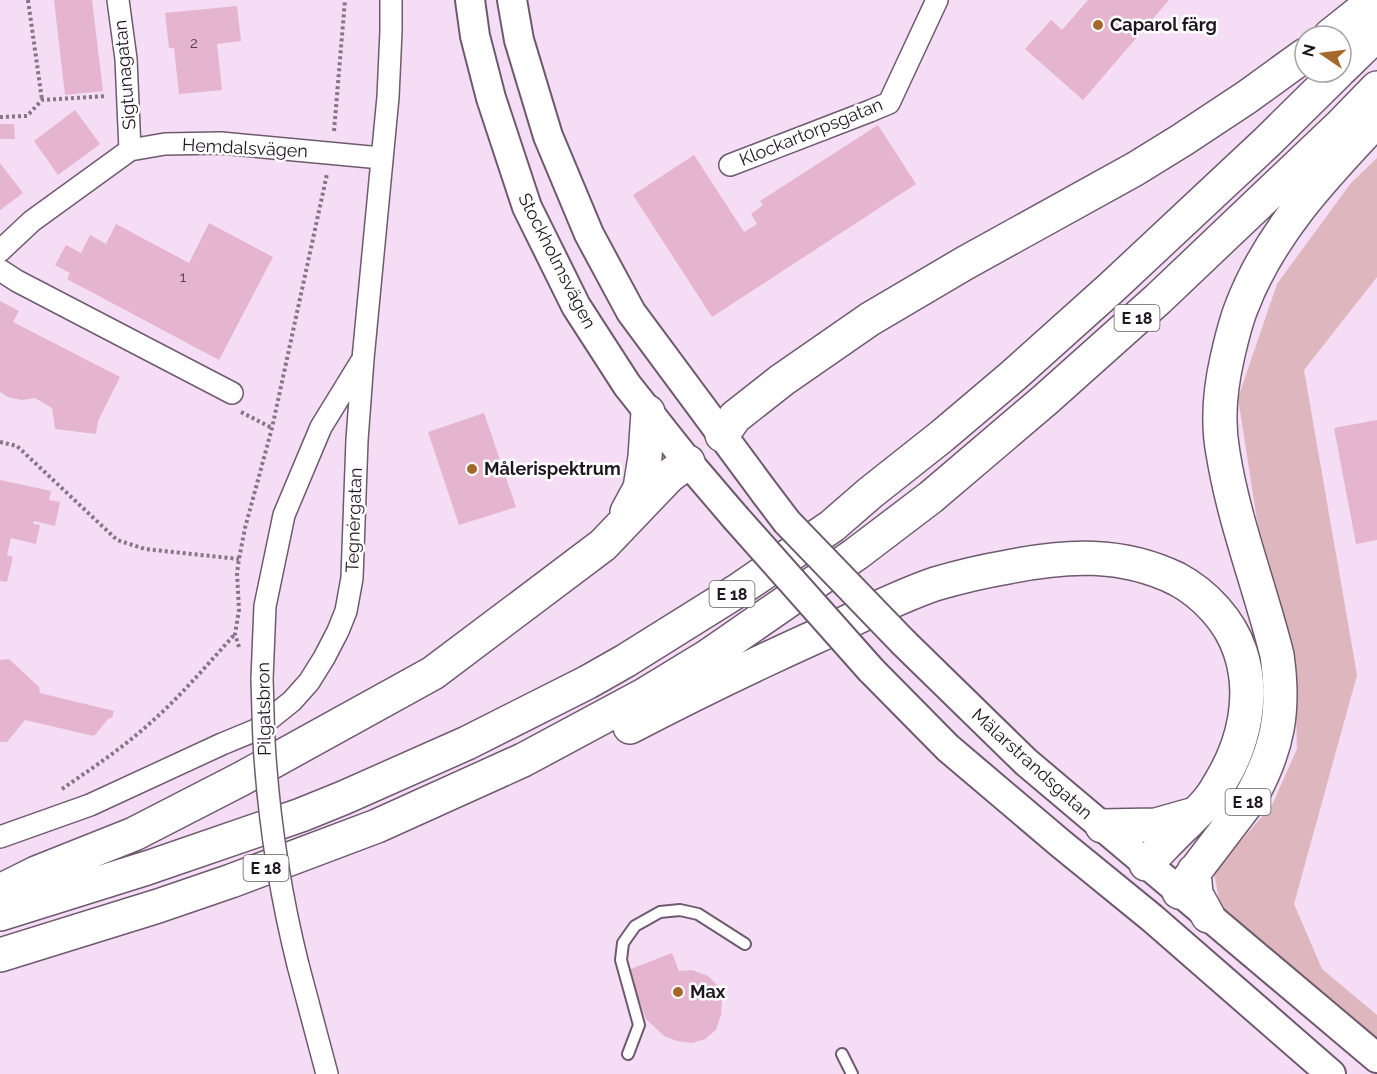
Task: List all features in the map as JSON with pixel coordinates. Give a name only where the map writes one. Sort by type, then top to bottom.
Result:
[{"type":"highway","points":[[1345,24],[1375,0]]},
{"type":"highway","name":"E 18","points":[[1353,58],[1377,34]]},
{"type":"highway","points":[[722,435],[735,417],[782,380],[870,319],[965,263],[1145,163],[1247,97],[1293,64]]},
{"type":"highway","name":"E 18","points":[[0,914],[147,868],[301,815],[343,798],[467,743],[588,682],[737,591],[832,526],[1014,375],[1120,280],[1327,84]]},
{"type":"highway","name":"E 18","points":[[0,955],[158,906],[377,826],[523,760],[644,695],[708,656],[856,554],[931,497],[1045,400],[1158,299],[1377,88]]},
{"type":"highway","name":"E 18","points":[[1187,882],[1232,825],[1255,791],[1273,749],[1280,718],[1280,678],[1277,655],[1230,492],[1222,451],[1221,386],[1232,337],[1242,306],[1273,245],[1307,197],[1377,120]]},
{"type":"highway","points":[[615,532],[640,488],[648,412]]},
{"type":"highway","points":[[0,891],[36,873],[134,834],[241,779],[434,673],[595,551],[669,476],[687,462]]},
{"type":"highway","name":"E 18","points":[[523,760],[564,762],[743,670],[935,584],[1031,562],[1058,558],[1100,558],[1150,567],[1193,589],[1213,607],[1231,632],[1239,649],[1246,678],[1244,728],[1228,770],[1212,796],[1146,864]]},
{"type":"highway","points":[[1102,826],[1156,825],[1195,814]]},
{"type":"highway","points":[[1187,882],[1208,916]]},
{"type":"main road","name":"Stockholmsvägen","points":[[470,0],[475,36],[491,98],[527,207],[576,306],[627,385],[687,462]]},
{"type":"main road","points":[[512,0],[519,40],[548,136],[589,234],[630,312],[722,435],[687,462],[871,670],[948,748],[1152,918],[1331,1074]]},
{"type":"main road","name":"Mälarstrandsgatan","points":[[722,435],[787,522],[904,644],[1026,762],[1146,864],[1187,882]]},
{"type":"main road","points":[[1120,893],[1146,864]]},
{"type":"main road","points":[[1152,918],[1187,882]]},
{"type":"main road","points":[[1208,916],[1377,1058]]},
{"type":"street","name":"Sigtunagatan","points":[[118,0],[126,59],[130,150]]},
{"type":"street","name":"Tegnérgatan","points":[[0,837],[90,806],[256,730],[292,701],[309,682],[338,631],[346,610],[352,578],[357,440],[388,97],[392,31],[391,0]]},
{"type":"street","name":"Klockartorpsgatan","points":[[730,165],[889,103],[937,0]]},
{"type":"street","name":"Hemdalsvägen","points":[[0,250],[32,221],[130,150],[165,144],[221,143],[381,158]]},
{"type":"street","points":[[0,270],[232,393]]},
{"type":"street","name":"Pilgatsbron","points":[[327,1074],[286,918],[273,837],[265,756],[262,679],[265,606],[284,515],[321,427],[363,359]]},
{"type":"lane","points":[[628,1054],[639,1025],[621,960],[623,943],[635,926],[660,912],[680,910],[698,914],[745,944]]},
{"type":"lane","points":[[842,1054],[852,1074]]},
{"type":"path","points":[[28,0],[42,100]]},
{"type":"path","points":[[60,791],[93,769],[148,725],[186,688],[235,634],[239,610],[237,573],[245,528],[272,428],[332,153],[345,0]]},
{"type":"path","points":[[0,117],[27,116],[42,100],[128,94]]},
{"type":"path","points":[[0,442],[17,446],[117,540],[145,549],[239,559]]},
{"type":"shaded area","points":[[1377,158],[1377,277],[1304,370],[1357,675],[1294,904],[1322,969],[1377,1015],[1377,1040],[1220,906],[1214,872],[1272,805],[1297,749],[1294,650],[1259,533],[1238,398],[1277,284],[1351,183]]},
{"type":"building","points":[[54,0],[92,0],[103,91],[65,95]]},
{"type":"building","points":[[1088,0],[1169,0],[1083,100],[1025,49],[1051,20],[1062,30]]},
{"type":"building","points":[[237,6],[241,41],[217,44],[222,90],[179,94],[174,48],[169,48],[165,13]]},
{"type":"building","points":[[75,110],[100,144],[58,175],[34,141]]},
{"type":"building","points":[[0,124],[14,124],[15,139],[0,139]]},
{"type":"building","points":[[878,125],[916,184],[712,317],[633,195],[694,155],[744,232],[757,224],[751,214],[763,205],[760,201]]},
{"type":"building","points":[[0,163],[23,193],[0,210]]},
{"type":"building","points":[[209,223],[273,257],[219,360],[67,279],[70,273],[55,265],[66,245],[81,253],[90,235],[106,244],[116,224],[189,263]]},
{"type":"building","points":[[0,301],[19,311],[13,322],[120,377],[98,421],[96,434],[55,429],[52,408],[35,398],[22,400],[8,397],[0,392]]},
{"type":"building","name":"Målerispektrum","points":[[484,413],[516,507],[459,525],[428,432]]},
{"type":"building","points":[[1377,420],[1377,540],[1356,544],[1334,428]]},
{"type":"building","points":[[0,480],[51,491],[49,500],[60,502],[55,526],[34,521],[33,524],[40,525],[36,544],[11,538],[7,555],[13,557],[7,582],[0,581]]},
{"type":"building","points":[[9,659],[39,687],[40,693],[114,711],[112,718],[109,718],[94,736],[25,720],[7,742],[0,742],[0,660]]},
{"type":"building","name":"Max","points":[[672,953],[679,971],[692,970],[708,976],[718,986],[722,998],[721,1015],[716,1030],[705,1039],[692,1043],[664,1036],[646,1019],[628,970]]},
{"type":"place","name":"Caparol färg","points":[[1098,25]]},
{"type":"place","name":"Målerispektrum","points":[[472,469]]},
{"type":"place","name":"Max","points":[[678,992]]}]
